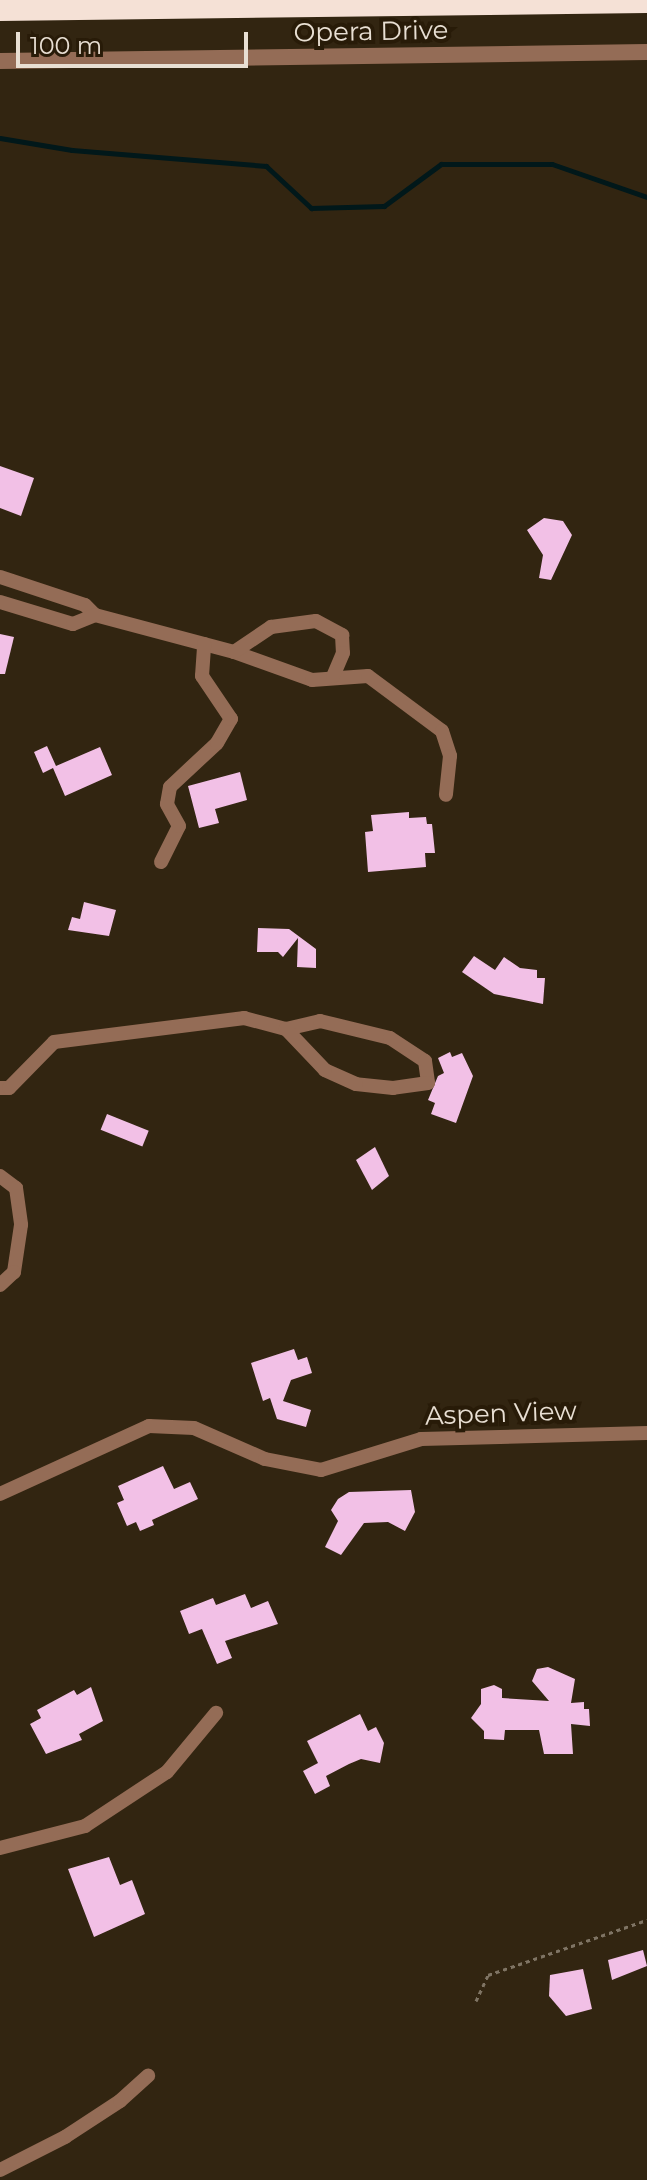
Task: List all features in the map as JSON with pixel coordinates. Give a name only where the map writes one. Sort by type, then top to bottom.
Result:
[{"type":"highway","points":[[0,9],[647,1]]},
{"type":"street","name":"Opera Drive","points":[[0,61],[647,52]]},
{"type":"street","points":[[0,577],[85,605],[95,615],[234,652],[312,680],[333,676],[368,676],[442,731],[450,756],[446,795]]},
{"type":"street","points":[[0,602],[73,624],[95,615]]},
{"type":"street","points":[[234,652],[271,627],[316,621],[342,635],[343,653],[333,676]]},
{"type":"street","points":[[161,862],[179,826],[167,804],[170,787],[217,743],[231,719],[202,676],[204,644]]},
{"type":"street","points":[[0,1088],[9,1088],[54,1042],[244,1018],[286,1029],[320,1021],[390,1038],[425,1061],[428,1083],[393,1088],[356,1084],[325,1070],[286,1029]]},
{"type":"street","points":[[0,1176],[16,1188],[21,1225],[14,1272],[0,1285]]},
{"type":"street","name":"Aspen View","points":[[0,1494],[149,1426],[194,1428],[265,1459],[321,1470],[421,1439],[647,1433]]},
{"type":"street","points":[[0,1848],[85,1826],[167,1772],[216,1713]]},
{"type":"street","points":[[0,2170],[65,2137],[148,2076]]},
{"type":"path","points":[[476,2001],[488,1975],[647,1920]]},
{"type":"building","points":[[0,466],[34,478],[21,516],[0,508]]},
{"type":"building","points":[[544,518],[563,521],[572,535],[551,580],[539,578],[543,555],[527,530]]},
{"type":"building","points":[[0,634],[14,637],[5,674],[0,674]]},
{"type":"building","points":[[47,746],[56,766],[100,747],[112,775],[65,796],[53,768],[43,773],[34,752]]},
{"type":"building","points":[[240,772],[247,800],[215,809],[219,823],[199,828],[188,786]]},
{"type":"building","points":[[409,812],[409,818],[426,817],[427,824],[432,824],[435,853],[425,853],[426,867],[368,872],[365,832],[373,831],[371,815]]},
{"type":"building","points":[[84,902],[116,910],[109,936],[68,930],[72,917],[80,919]]},
{"type":"building","points":[[258,928],[289,929],[316,949],[316,968],[297,967],[298,938],[283,957],[278,952],[257,952]]},
{"type":"building","points":[[474,956],[495,970],[504,957],[520,968],[537,970],[537,978],[545,978],[543,1004],[494,994],[462,972]]},
{"type":"building","points":[[450,1052],[452,1057],[462,1053],[473,1076],[456,1123],[431,1114],[435,1103],[428,1100],[438,1076],[444,1073],[438,1058]]},
{"type":"building","points":[[107,1114],[149,1131],[142,1147],[101,1130]]},
{"type":"building","points":[[375,1147],[389,1176],[372,1190],[356,1160]]},
{"type":"building","points":[[294,1349],[298,1360],[307,1357],[312,1373],[291,1380],[283,1401],[311,1410],[306,1427],[277,1419],[270,1398],[263,1401],[251,1363]]},
{"type":"building","points":[[163,1466],[174,1489],[190,1482],[198,1499],[152,1520],[154,1525],[140,1531],[136,1522],[127,1526],[117,1503],[124,1500],[118,1486]]},
{"type":"building","points":[[411,1490],[415,1512],[405,1531],[388,1522],[364,1523],[341,1555],[325,1547],[338,1521],[331,1510],[338,1499],[349,1492]]},
{"type":"building","points":[[245,1594],[251,1608],[268,1601],[278,1624],[225,1641],[232,1658],[217,1664],[202,1629],[189,1634],[180,1611],[213,1598],[216,1605]]},
{"type":"building","points":[[548,1667],[575,1679],[571,1703],[584,1702],[584,1709],[589,1709],[590,1726],[571,1724],[573,1754],[544,1754],[539,1730],[505,1730],[504,1740],[484,1739],[484,1731],[471,1718],[481,1704],[481,1689],[494,1685],[502,1689],[502,1698],[549,1701],[532,1681],[537,1669]]},
{"type":"building","points":[[91,1687],[103,1721],[79,1734],[82,1740],[46,1754],[30,1724],[41,1718],[37,1710],[74,1690],[77,1695]]},
{"type":"building","points":[[360,1714],[368,1731],[376,1727],[384,1743],[380,1763],[361,1759],[349,1764],[326,1776],[330,1786],[315,1794],[303,1771],[318,1763],[307,1741]]},
{"type":"building","points":[[109,1857],[120,1885],[132,1880],[145,1914],[94,1937],[68,1869]]},
{"type":"building","points":[[643,1950],[647,1966],[612,1980],[608,1960]]},
{"type":"building","points":[[583,1969],[592,2009],[566,2016],[549,1996],[550,1975]]},
{"type":"waterway","points":[[0,138],[72,150],[266,166],[311,208],[384,206],[441,164],[552,164],[647,197]]}]
